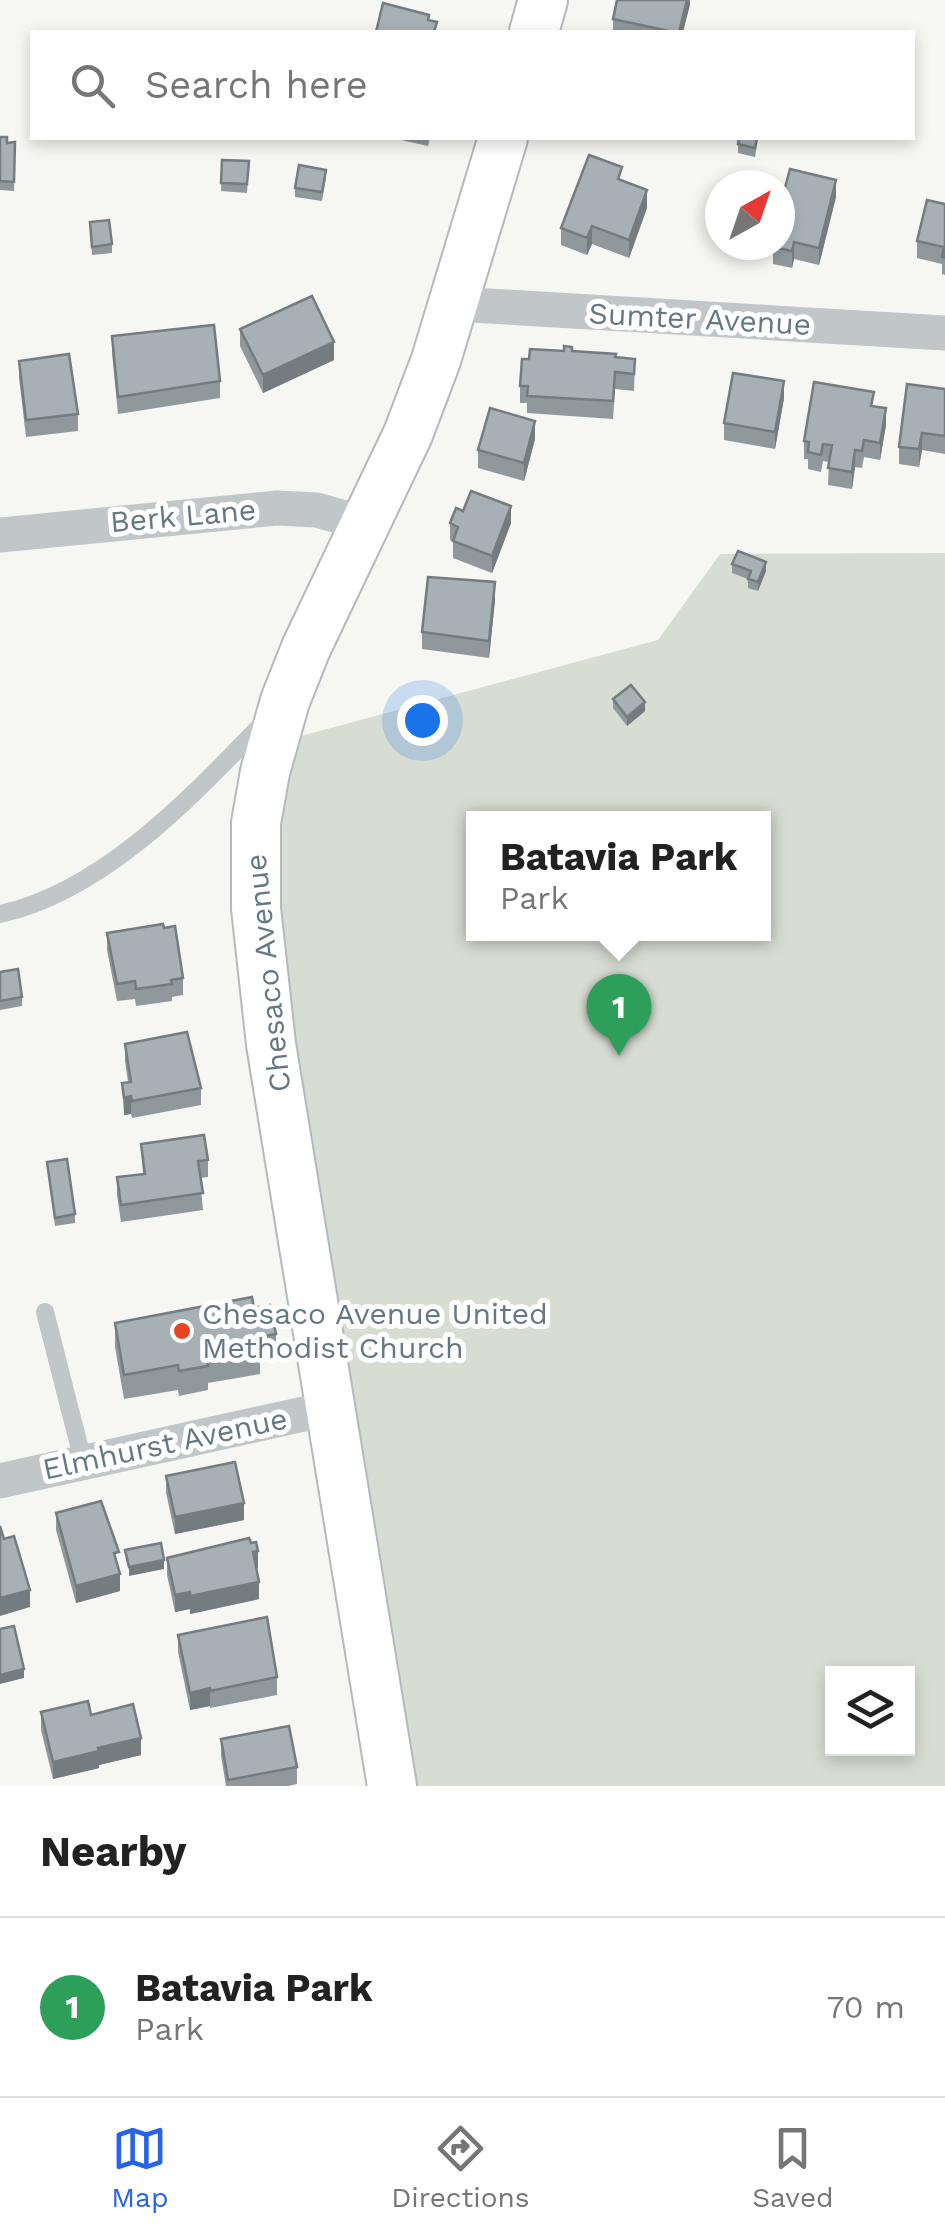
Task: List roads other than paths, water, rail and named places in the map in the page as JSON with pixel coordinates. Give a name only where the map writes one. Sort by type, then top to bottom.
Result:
[{"type":"street","points":[[535,30],[544,0]]},
{"type":"street","name":"Chesaco Avenue","points":[[392,1786],[271,1044],[256,908],[256,823],[265,772],[285,701],[306,648],[408,434],[454,304],[502,140]]},
{"type":"street","name":"Sumter Avenue","points":[[454,304],[945,333]]},
{"type":"street","name":"Berk Lane","points":[[0,535],[277,508],[317,510],[365,524]]},
{"type":"street","name":"Elmhurst Avenue","points":[[0,1481],[331,1408]]},
{"type":"lane","points":[[0,914],[31,908],[104,866],[174,815],[285,701]]},
{"type":"lane","points":[[46,1312],[83,1461]]},
{"type":"place","name":"Batavia Park","points":[[619,1056]]},
{"type":"place","name":"Chesaco Avenue United Methodist Church","points":[[182,1331]]}]
